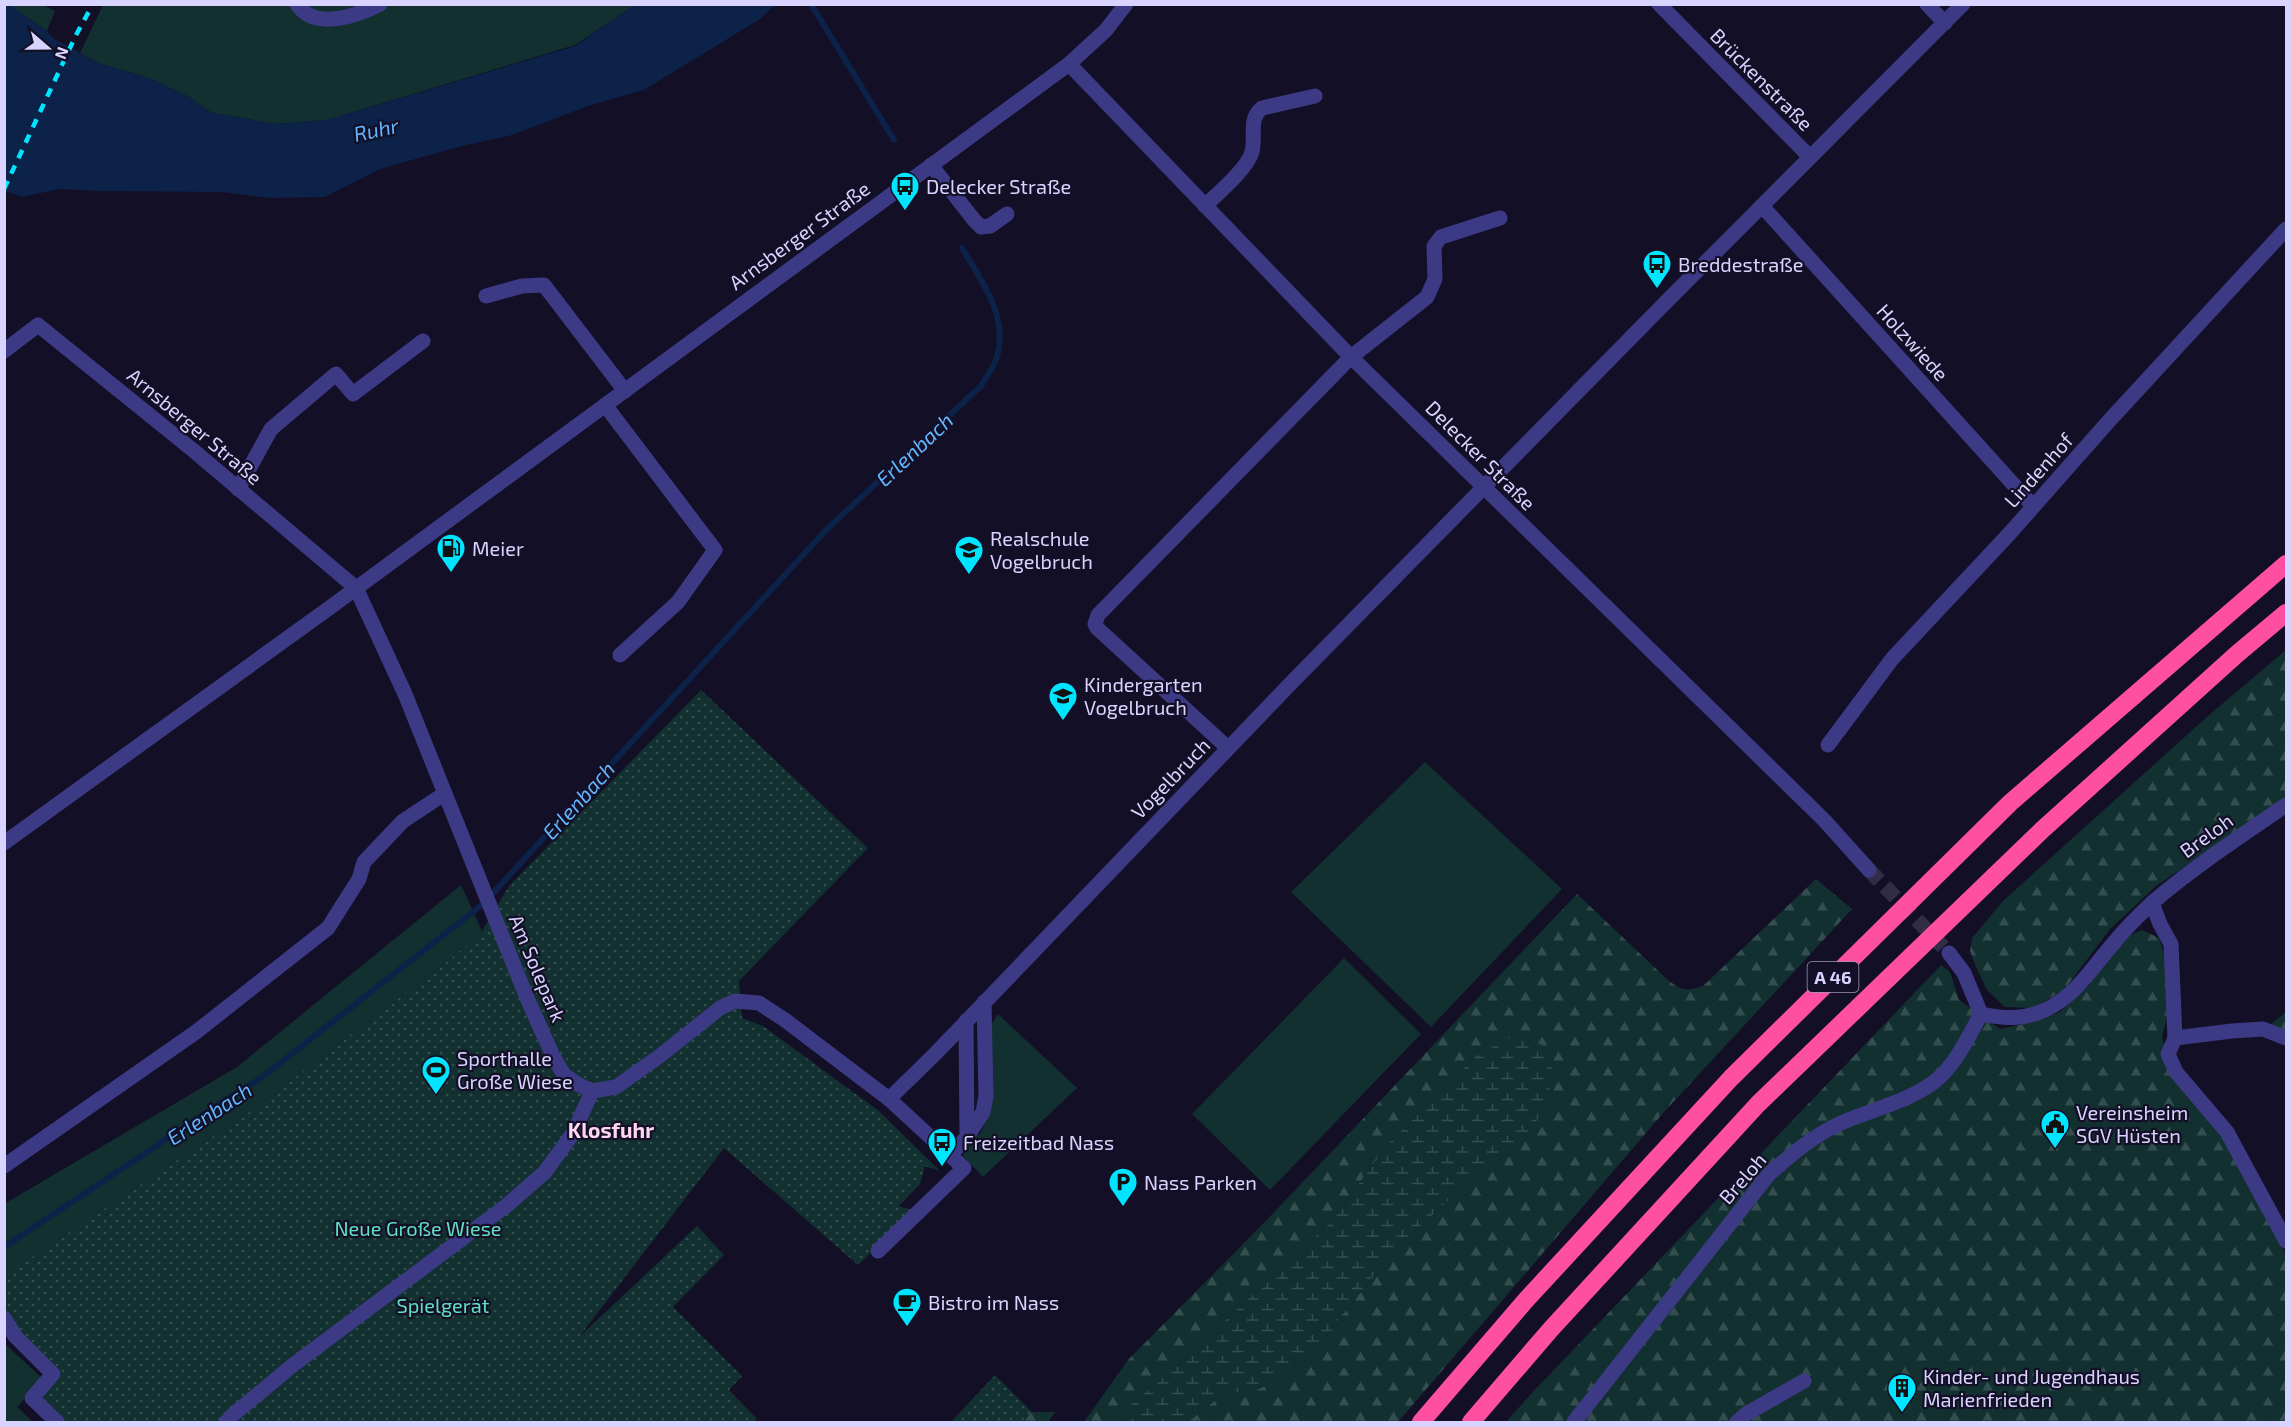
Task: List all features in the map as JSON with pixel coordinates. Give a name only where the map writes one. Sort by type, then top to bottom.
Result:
[{"type":"highway","name":"A 46","points":[[1420,1422],[1526,1300],[1731,1078],[2010,803],[2286,564]]},
{"type":"highway","name":"A 46","points":[[1471,1422],[1551,1329],[1758,1104],[2042,830],[2286,613]]},
{"type":"street","points":[[297,4],[302,12],[321,19],[354,15],[380,4]]},
{"type":"street","name":"Arnsberger Straße","points":[[4,843],[356,588],[1069,64],[1106,30],[1126,4]]},
{"type":"street","name":"Brückenstraße","points":[[1659,4],[1810,157]]},
{"type":"street","points":[[1927,4],[1945,24]]},
{"type":"street","points":[[1484,488],[1761,206],[1964,4]]},
{"type":"street","name":"Delecker Straße","points":[[1069,64],[1351,357],[1824,820],[1869,870]]},
{"type":"street","points":[[1205,206],[1245,165],[1251,155],[1254,142],[1254,120],[1258,111],[1262,108],[1315,96]]},
{"type":"street","points":[[932,165],[981,227],[990,226],[1007,214]]},
{"type":"street","name":"Holzwiede","points":[[1761,206],[2033,506]]},
{"type":"street","points":[[1228,748],[1097,628],[1095,620],[1351,357],[1427,297],[1435,279],[1434,246],[1441,237],[1500,218]]},
{"type":"street","name":"Lindenhof","points":[[1828,745],[1892,659],[2286,229]]},
{"type":"street","points":[[486,296],[522,286],[544,285],[625,391]]},
{"type":"street","name":"Arnsberger Straße","points":[[4,351],[38,325],[356,588]]},
{"type":"street","points":[[238,489],[271,429],[336,374],[354,394],[423,341]]},
{"type":"street","points":[[605,405],[715,550],[678,602],[620,655]]},
{"type":"street","name":"Vogelbruch","points":[[888,1099],[1484,488]]},
{"type":"street","name":"Am Solepark","points":[[356,588],[405,694],[527,998],[558,1066],[571,1080],[592,1090]]},
{"type":"street","points":[[4,1166],[195,1032],[328,928],[358,879],[364,862],[403,821],[444,794]]},
{"type":"street","name":"Breloh","points":[[1574,1422],[1769,1174],[1803,1146],[1838,1124],[1908,1097],[1934,1082],[1951,1066],[1981,1014],[1999,1018],[2020,1018],[2048,1008],[2079,987],[2112,944],[2152,903],[2210,856],[2286,805]]},
{"type":"street","points":[[2152,903],[2171,944],[2175,1038],[2169,1054],[2176,1072],[2227,1132],[2286,1241]]},
{"type":"street","points":[[1949,953],[1964,973],[1981,1014]]},
{"type":"street","points":[[226,1422],[293,1365],[506,1206],[545,1172],[574,1132],[592,1090],[616,1087],[631,1078],[720,1008],[735,1001],[759,1003],[770,1009],[888,1099],[964,1168],[878,1251]]},
{"type":"street","points":[[950,1155],[983,1112],[986,1096],[984,1002]]},
{"type":"street","points":[[966,1021],[966,1137]]},
{"type":"street","points":[[2175,1038],[2263,1029],[2286,1038]]},
{"type":"street","points":[[4,1318],[15,1336],[53,1374],[32,1398],[57,1422]]},
{"type":"street","points":[[1737,1422],[1746,1414],[1804,1382]]},
{"type":"green space","points":[[10,5],[43,5],[55,11],[47,31]]},
{"type":"green space","points":[[103,5],[635,5],[575,45],[327,120],[276,124],[212,113],[189,97],[149,78],[98,63],[80,53]]},
{"type":"green space","points":[[2286,650],[2286,799],[2156,886],[2110,929],[2064,990],[2033,1008],[2005,1007],[1987,990],[1976,967],[1970,951],[1972,938],[2003,901],[2208,716]]},
{"type":"green space","name":"Neue Große Wiese","points":[[701,690],[868,848],[739,981],[742,1018],[763,1026],[879,1111],[940,1171],[925,1166],[920,1184],[899,1206],[915,1211],[858,1265],[724,1148],[579,1337],[697,1226],[724,1255],[673,1307],[742,1376],[729,1390],[757,1419],[753,1422],[59,1422],[36,1398],[57,1374],[5,1313],[4,1276],[251,1111],[449,960],[482,931],[509,886]]},
{"type":"green space","points":[[1425,762],[1562,889],[1431,1027],[1291,892]]},
{"type":"green space","points":[[1816,879],[1852,909],[1664,1112],[1398,1422],[1188,1422],[1223,1394],[1259,1389],[1304,1363],[1396,1248],[1459,1191],[1522,1142],[1476,1056],[1389,1143],[1329,1224],[1164,1377],[1128,1407],[1120,1422],[1084,1422],[1128,1360],[1260,1227],[1577,894],[1668,980],[1680,988],[1692,989],[1703,986]]},
{"type":"green space","points":[[461,885],[482,931],[449,960],[251,1111],[5,1276],[4,1204],[237,1067]]},
{"type":"green space","points":[[2142,930],[2159,938],[2168,969],[2167,1017],[2162,1037],[2168,1063],[2229,1147],[2286,1255],[2286,1422],[1506,1422],[1941,965],[1950,972],[1959,1000],[2000,1029],[2033,1022],[2060,1012],[2088,986],[2126,937]]},
{"type":"green space","points":[[1344,958],[1421,1034],[1270,1190],[1192,1114]]},
{"type":"green space","points":[[2286,1012],[2286,1030],[2271,1024]]},
{"type":"green space","points":[[998,1014],[1077,1088],[983,1177],[963,1156],[965,1148],[981,1132],[988,1116],[991,1025]]},
{"type":"green space","points":[[1508,1038],[1541,1044],[1553,1071],[1547,1105],[1522,1142],[1459,1191],[1396,1248],[1304,1363],[1259,1389],[1223,1394],[1188,1422],[1120,1422],[1128,1407],[1164,1377],[1329,1224],[1389,1143],[1476,1056]]},
{"type":"green space","points":[[4,1343],[42,1378],[17,1407],[33,1422],[5,1422]]},
{"type":"green space","points":[[995,1375],[1032,1412],[1021,1422],[951,1422]]},
{"type":"green space","points":[[1032,1412],[1055,1412],[1048,1422],[1021,1422]]},
{"type":"water","name":"Ruhr","points":[[5,4],[10,5],[47,31],[53,38],[98,63],[149,78],[189,97],[212,113],[276,124],[327,120],[575,46],[635,5],[775,5],[760,19],[644,90],[588,106],[512,135],[458,147],[380,169],[325,197],[270,198],[222,192],[59,189],[22,197],[5,191]]},
{"type":"waterway","points":[[811,4],[894,140]]},
{"type":"waterway","name":"Erlenbach","points":[[4,1247],[261,1078],[483,904],[827,529],[981,386],[997,357],[1000,342],[999,327],[985,286],[962,248]]},
{"type":"tunnel","points":[[1869,870],[1949,953]]},
{"type":"railway","points":[[4,189],[76,35],[93,4]]},
{"type":"place","name":"Delecker Straße","points":[[905,212]]},
{"type":"place","name":"Breddestraße","points":[[1657,290]]},
{"type":"place","name":"Meier","points":[[451,574]]},
{"type":"place","name":"Realschule Vogelbruch","points":[[969,576]]},
{"type":"place","name":"Kindergarten Vogelbruch","points":[[1063,722]]},
{"type":"place","name":"Sporthalle Große Wiese","points":[[436,1096]]},
{"type":"place","name":"Vereinsheim SGV Hüsten","points":[[2055,1150]]},
{"type":"place","name":"Freizeitbad Nass","points":[[942,1168]]},
{"type":"place","name":"Nass Parken","points":[[1123,1208]]},
{"type":"place","name":"Bistro im Nass","points":[[907,1328]]},
{"type":"place","name":"Kinder- und Jugendhaus Marienfrieden","points":[[1902,1414]]},
{"type":"district","name":"Klosfuhr","points":[[611,1129]]},
{"type":"park label","name":"Spielgerät","points":[[443,1305]]}]
